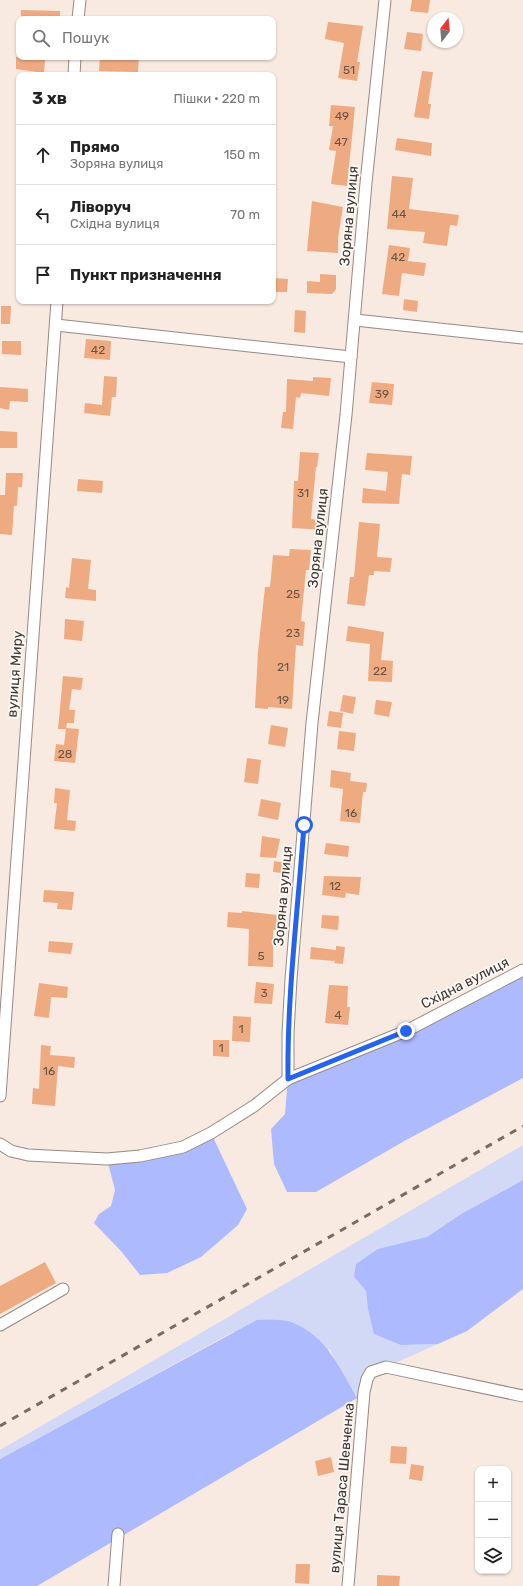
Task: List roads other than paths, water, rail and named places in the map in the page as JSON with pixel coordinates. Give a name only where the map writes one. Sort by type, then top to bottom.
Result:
[{"type":"street","points":[[78,16],[80,0]]},
{"type":"street","name":"Зоряна вулиця","points":[[288,1079],[288,1033],[291,978],[312,731],[355,320],[366,182],[385,0]]},
{"type":"street","points":[[74,72],[75,60]]},
{"type":"street","name":"вулиця Миру","points":[[0,1096],[57,304]]},
{"type":"street","points":[[355,320],[523,338]]},
{"type":"street","points":[[56,325],[351,356]]},
{"type":"street","name":"Східна вулиця","points":[[0,1144],[11,1151],[28,1155],[107,1159],[140,1156],[182,1147],[211,1133],[254,1106],[288,1079],[406,1031],[523,970]]},
{"type":"street","points":[[0,1325],[63,1289]]},
{"type":"street","name":"вулиця Тараса Шевченка","points":[[348,1586],[364,1392],[371,1372],[386,1367],[523,1396]]},
{"type":"street","points":[[114,1586],[118,1534]]},
{"type":"railway","points":[[0,1426],[523,1126]]}]
